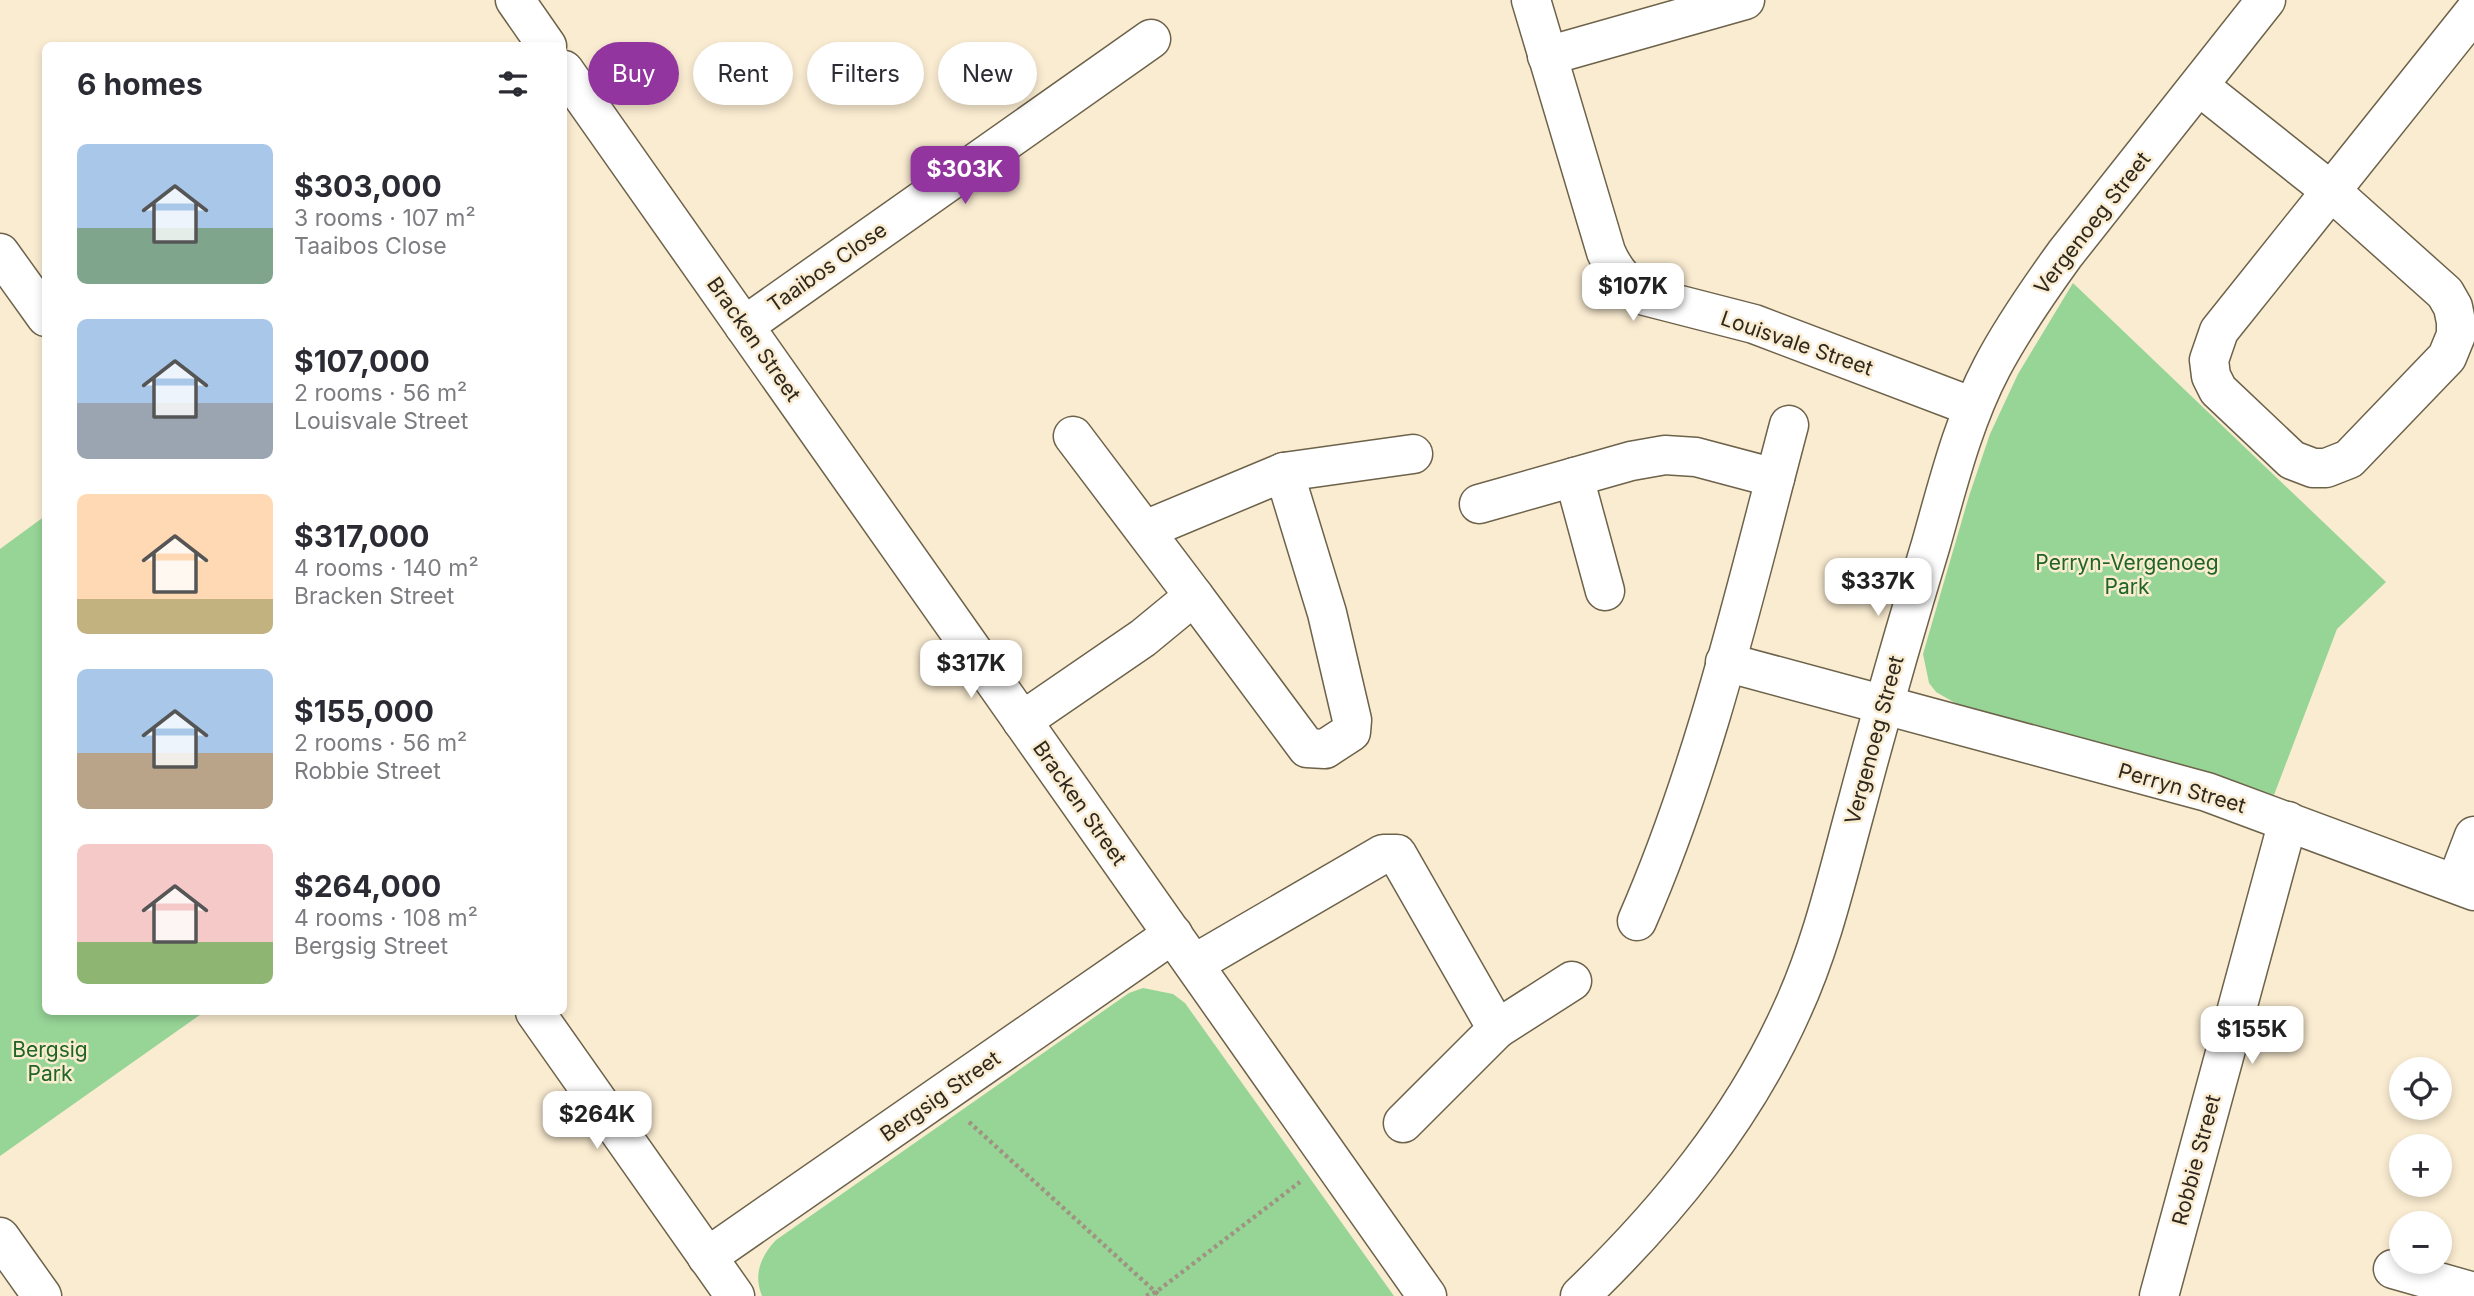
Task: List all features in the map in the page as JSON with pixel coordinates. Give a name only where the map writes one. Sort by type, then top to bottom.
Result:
[{"type":"street","points":[[514,0],[544,42]]},
{"type":"street","name":"Louisvale Street","points":[[1531,0],[1606,252],[1619,276],[1646,296],[1754,324],[1973,407]]},
{"type":"street","points":[[1547,56],[1745,0]]},
{"type":"street","name":"Vergenoeg Street","points":[[1580,1296],[1688,1180],[1727,1127],[1768,1058],[1792,1010],[1815,953],[1883,707],[1973,407],[1991,368],[2038,292],[2266,0]]},
{"type":"street","points":[[2199,86],[2331,191],[2445,293],[2453,307],[2456,335],[2447,357],[2349,459],[2326,468],[2313,468],[2292,460],[2225,398],[2211,376],[2209,360],[2212,345],[2219,331],[2331,191],[2474,12]]},
{"type":"street","name":"Taaibos Close","points":[[744,326],[1151,39]]},
{"type":"street","name":"Bracken Street","points":[[567,73],[1427,1296]]},
{"type":"street","points":[[0,253],[42,311]]},
{"type":"street","points":[[1637,920],[1667,852],[1725,662],[1789,425]]},
{"type":"street","points":[[1073,436],[1307,748],[1325,749],[1351,732],[1352,720],[1327,613],[1284,472]]},
{"type":"street","points":[[1144,530],[1284,472],[1413,454]]},
{"type":"street","points":[[1479,504],[1631,461],[1665,455],[1696,457],[1775,478]]},
{"type":"street","points":[[1574,477],[1605,591]]},
{"type":"street","points":[[1022,721],[1143,638],[1194,596]]},
{"type":"street","name":"Perryn Street","points":[[1725,662],[1883,707],[2207,792],[2465,887]]},
{"type":"street","name":"Robbie Street","points":[[2160,1296],[2288,821]]},
{"type":"street","points":[[2465,887],[2474,836]]},
{"type":"street","name":"Bergsig Street","points":[[708,1257],[940,1096],[1183,949],[1390,852],[1400,857],[1497,1029]]},
{"type":"street","points":[[1403,1123],[1497,1029],[1572,981]]},
{"type":"street","points":[[537,1015],[735,1296]]},
{"type":"street","points":[[0,1237],[42,1296]]},
{"type":"street","points":[[2411,1274],[2474,1292]]},
{"type":"path","points":[[940,1096],[1158,1294]]},
{"type":"path","points":[[1146,1296],[1158,1294],[1331,1158]]},
{"type":"green space","name":"Perryn-Vergenoeg Park","points":[[2073,283],[2386,582],[2337,629],[2274,795],[1957,704],[1936,692],[1929,683],[1923,654],[1990,434],[2018,374]]},
{"type":"green space","name":"Bergsig Park","points":[[42,518],[42,1015],[200,1015],[0,1156],[0,549]]},
{"type":"green space","points":[[1143,988],[1173,994],[1185,1003],[1394,1296],[762,1296],[758,1280],[760,1266],[766,1252],[776,1240],[1129,993]]}]
